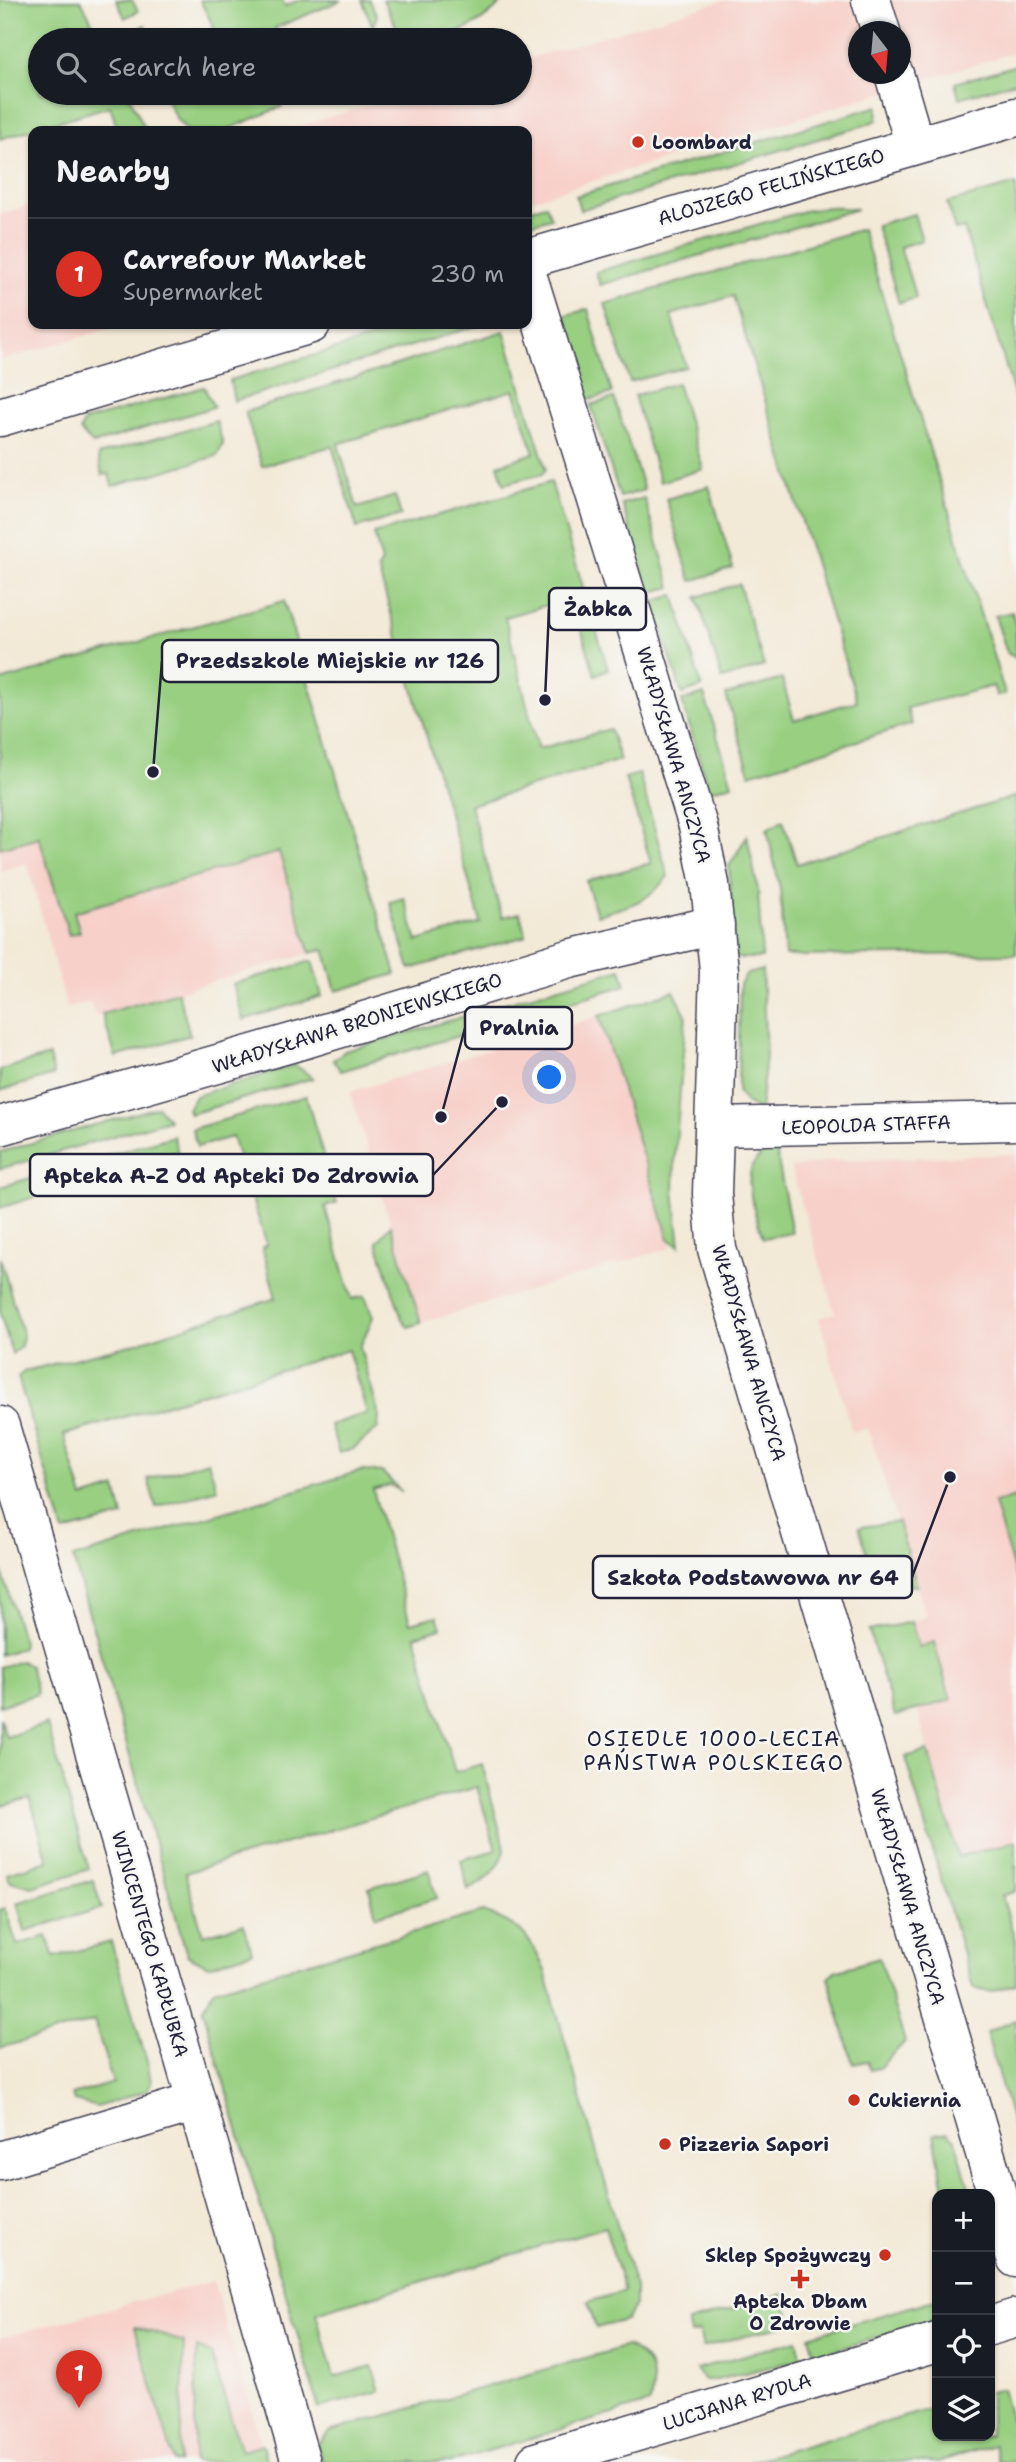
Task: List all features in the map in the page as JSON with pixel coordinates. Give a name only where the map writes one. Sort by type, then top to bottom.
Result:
[{"type":"street","points":[[871,0],[878,21]]},
{"type":"street","points":[[897,84],[915,146]]},
{"type":"street","name":"ALOJZEGO FELIŃSKIEGO","points":[[532,258],[1016,117]]},
{"type":"street","name":"WŁADYSŁAWA ANCZYCA","points":[[532,290],[698,826],[715,925],[719,970],[712,1194],[717,1249],[1016,2258]]},
{"type":"street","points":[[0,417],[294,329]]},
{"type":"street","name":"WŁADYSŁAWA BRONIEWSKIEGO","points":[[0,1126],[305,1040],[569,959],[715,925]]},
{"type":"street","name":"LEOPOLDA STAFFA","points":[[716,1127],[1016,1121]]},
{"type":"street","name":"WINCENTEGO KADŁUBKA","points":[[0,1426],[301,2462]]},
{"type":"street","points":[[0,2161],[196,2102]]},
{"type":"street","points":[[995,2324],[1016,2318]]},
{"type":"street","name":"LUCJANA RYDLA","points":[[536,2462],[932,2343]]},
{"type":"shaded area","points":[[725,0],[1016,0],[1016,52],[911,84],[911,21],[848,21],[848,84],[911,84],[532,199],[532,126],[298,126],[370,105],[532,105],[532,57]]},
{"type":"shaded area","points":[[28,206],[28,329],[107,329],[0,361],[0,214]]},
{"type":"shaded area","points":[[256,608],[324,949],[95,1016],[90,1002],[67,1008],[27,863],[0,871],[0,681]]},
{"type":"shaded area","points":[[599,1016],[671,1248],[421,1323],[350,1092]]},
{"type":"shaded area","points":[[1016,1154],[1016,1841],[958,1858],[917,1710],[951,1700],[934,1643],[919,1647],[911,1622],[926,1617],[868,1428],[852,1432],[819,1318],[835,1313],[791,1168],[829,1161]]},
{"type":"shaded area","points":[[213,2281],[267,2462],[0,2462],[0,2338]]},
{"type":"green space","points":[[0,0],[81,0],[95,28],[28,28],[28,105],[134,105],[144,126],[116,126],[110,106],[43,126],[28,126],[28,131],[0,139]]},
{"type":"green space","points":[[116,0],[132,0],[138,11],[125,18]]},
{"type":"green space","points":[[200,0],[282,0],[285,6],[299,0],[342,0],[275,28],[214,28]]},
{"type":"green space","points":[[362,0],[369,0],[377,15],[373,27]]},
{"type":"green space","points":[[383,0],[504,0],[482,20],[468,28],[397,28]]},
{"type":"green space","points":[[1016,65],[1016,82],[959,98],[955,83]]},
{"type":"green space","points":[[169,105],[282,105],[236,126],[183,126]]},
{"type":"green space","points":[[878,106],[877,120],[865,125],[580,210],[576,196]]},
{"type":"green space","points":[[1016,184],[1016,400],[964,228],[955,230],[947,203]]},
{"type":"green space","points":[[546,205],[551,218],[532,224],[532,209]]},
{"type":"green space","points":[[828,207],[857,209],[600,285],[596,272],[804,211]]},
{"type":"green space","points":[[914,214],[922,240],[900,247],[916,298],[899,303],[876,225]]},
{"type":"green space","points":[[862,229],[1005,694],[997,696],[993,686],[907,708],[912,724],[750,774],[726,695],[782,679],[794,720],[857,701],[733,296],[671,315],[686,367],[630,382],[605,304]]},
{"type":"green space","points":[[588,309],[612,393],[589,400],[564,316]]},
{"type":"green space","points":[[402,329],[466,329],[234,401],[230,380]]},
{"type":"green space","points":[[504,331],[546,469],[542,474],[504,484],[498,465],[534,453],[514,390],[338,444],[357,508],[395,496],[401,515],[357,528],[332,446],[262,466],[245,412]]},
{"type":"green space","points":[[677,383],[703,469],[660,482],[634,396]]},
{"type":"green space","points":[[204,387],[214,407],[93,444],[80,431],[84,421]]},
{"type":"green space","points":[[614,398],[644,490],[620,497],[591,405]]},
{"type":"green space","points":[[216,421],[223,444],[217,456],[112,486],[109,474],[102,475],[98,455]]},
{"type":"green space","points":[[551,482],[608,669],[595,675],[572,598],[505,617],[538,749],[610,729],[620,760],[470,805],[502,917],[520,913],[526,936],[410,969],[390,902],[404,898],[417,941],[481,923],[378,569],[382,562],[374,534]]},
{"type":"green space","points":[[709,486],[733,568],[691,581],[666,499]]},
{"type":"green space","points":[[644,498],[671,587],[649,593],[622,504]]},
{"type":"green space","points":[[739,584],[764,666],[722,679],[697,597]]},
{"type":"green space","points":[[674,595],[702,687],[682,694],[653,602]]},
{"type":"green space","points":[[284,601],[396,974],[336,991],[324,949],[310,953],[279,852],[74,912],[80,932],[69,935],[39,837],[0,848],[0,681]]},
{"type":"green space","points":[[1012,612],[1016,627],[1016,658],[1007,653],[995,616]]},
{"type":"green space","points":[[704,694],[732,784],[709,791],[682,701]]},
{"type":"green space","points":[[639,774],[668,876],[645,898],[597,915],[586,881],[651,863],[625,778]]},
{"type":"green space","points":[[1016,796],[1016,954],[785,956],[780,889],[767,829],[783,820],[797,864]]},
{"type":"green space","points":[[747,836],[758,890],[762,958],[735,958],[729,866]]},
{"type":"green space","points":[[312,961],[322,996],[243,1020],[233,984]]},
{"type":"green space","points":[[621,969],[626,985],[493,1025],[488,1008]]},
{"type":"green space","points":[[762,970],[766,1056],[760,1111],[747,1104],[738,1092],[740,984],[747,974]]},
{"type":"green space","points":[[674,991],[686,1015],[674,1191],[680,1246],[669,1239],[599,1016]]},
{"type":"green space","points":[[178,992],[190,1035],[116,1057],[102,1014]]},
{"type":"green space","points":[[469,1015],[475,1031],[341,1071],[333,1060],[345,1051]]},
{"type":"green space","points":[[49,1056],[54,1075],[0,1091],[0,1070]]},
{"type":"green space","points":[[295,1065],[313,1078],[190,1114],[188,1109],[195,1096]]},
{"type":"green space","points":[[306,1096],[337,1203],[325,1207],[352,1299],[365,1296],[373,1317],[360,1347],[379,1415],[378,1428],[353,1449],[339,1453],[330,1425],[367,1413],[348,1350],[64,1435],[83,1498],[116,1488],[123,1516],[64,1532],[18,1377],[25,1371],[130,1345],[276,1298],[262,1247],[267,1245],[232,1137],[197,1147],[192,1129]]},
{"type":"green space","points":[[158,1107],[169,1120],[0,1169],[0,1152]]},
{"type":"green space","points":[[173,1136],[178,1152],[0,1208],[0,1187]]},
{"type":"green space","points":[[776,1150],[792,1233],[763,1238],[752,1199],[750,1173],[754,1163],[762,1155]]},
{"type":"green space","points":[[391,1225],[421,1323],[408,1327],[402,1319],[377,1242]]},
{"type":"green space","points":[[0,1257],[23,1336],[21,1346],[12,1354],[0,1313]]},
{"type":"green space","points":[[208,1461],[217,1489],[156,1507],[148,1479]]},
{"type":"green space","points":[[360,1471],[382,1472],[402,1492],[390,1485],[373,1490],[410,1623],[437,1616],[441,1628],[415,1636],[455,1772],[482,1764],[505,1849],[491,1874],[468,1890],[461,1860],[496,1850],[477,1787],[185,1873],[203,1935],[244,1924],[252,1952],[208,1966],[187,1955],[73,1558]]},
{"type":"green space","points":[[1016,1497],[1016,1578],[994,1503]]},
{"type":"green space","points":[[898,1522],[917,1586],[876,1585],[859,1527]]},
{"type":"green space","points":[[0,1564],[23,1642],[22,1648],[0,1655]]},
{"type":"green space","points":[[911,1622],[919,1647],[934,1642],[951,1700],[895,1716],[869,1631]]},
{"type":"green space","points":[[21,1661],[30,1666],[37,1694],[0,1706],[0,1667]]},
{"type":"green space","points":[[0,1718],[6,1737],[47,1724],[89,1869],[32,1887],[10,1881],[7,1873],[48,1861],[30,1798],[0,1806]]},
{"type":"green space","points":[[928,1751],[958,1857],[1016,1841],[1016,1891],[1002,1896],[1016,1943],[1016,1984],[989,1992],[973,1988],[905,1757]]},
{"type":"green space","points":[[428,1870],[437,1898],[376,1916],[369,1888]]},
{"type":"green space","points":[[93,1880],[102,1908],[25,1931],[17,1903]]},
{"type":"green space","points":[[5,1908],[17,1945],[47,1936],[54,1957],[111,1942],[148,2065],[151,2082],[146,2091],[97,2107],[74,2101],[72,2095],[113,2083],[94,2021],[0,2048],[0,1910]]},
{"type":"green space","points":[[483,1912],[522,1932],[534,1948],[545,1971],[635,2287],[635,2306],[626,2320],[596,2328],[588,2302],[624,2291],[605,2227],[316,2313],[334,2377],[372,2366],[380,2391],[319,2408],[203,2010],[213,1990]]},
{"type":"green space","points":[[879,1958],[905,2042],[879,2068],[870,2070],[867,2061],[853,2064],[828,1977],[835,1971]]},
{"type":"green space","points":[[1016,2020],[1016,2136],[986,2032]]},
{"type":"green space","points":[[948,2132],[955,2139],[970,2189],[944,2189],[934,2134]]},
{"type":"green space","points":[[784,2294],[791,2323],[703,2347],[699,2332],[691,2334],[688,2322]]},
{"type":"green space","points":[[932,2300],[932,2321],[815,2356],[809,2336]]},
{"type":"green space","points":[[135,2327],[184,2342],[180,2462],[174,2462]]},
{"type":"green space","points":[[797,2340],[802,2359],[716,2380],[704,2380],[696,2369]]},
{"type":"green space","points":[[627,2346],[643,2357],[650,2370],[650,2403],[451,2462],[323,2462],[317,2445],[329,2432]]},
{"type":"green space","points":[[197,2348],[211,2354],[241,2451],[262,2445],[267,2462],[194,2462]]},
{"type":"green space","points":[[1002,2389],[1016,2439],[1016,2462],[999,2462],[994,2445],[937,2462],[749,2462],[932,2408],[932,2441],[995,2441],[995,2391]]},
{"type":"place","name":"Loombard","points":[[638,142]]},
{"type":"place","name":"Żabka","points":[[545,700]]},
{"type":"place","name":"Przedszkole Miejskie nr 126","points":[[153,772]]},
{"type":"place","name":"Apteka A-Z Od Apteki Do Zdrowia","points":[[502,1102]]},
{"type":"place","name":"Pralnia","points":[[441,1117]]},
{"type":"place","name":"Szkoła Podstawowa nr 64","points":[[950,1477]]},
{"type":"place","name":"Cukiernia","points":[[854,2100]]},
{"type":"place","name":"Pizzeria Sapori","points":[[665,2144]]},
{"type":"place","name":"Sklep Spożywczy","points":[[885,2255]]},
{"type":"place","name":"Apteka Dbam O Zdrowie","points":[[800,2279]]},
{"type":"place","name":"Carrefour Market","points":[[79,2408]]},
{"type":"district","name":"OSIEDLE 1000-LECIA PAŃSTWA POLSKIEGO","points":[[714,1751]]}]
